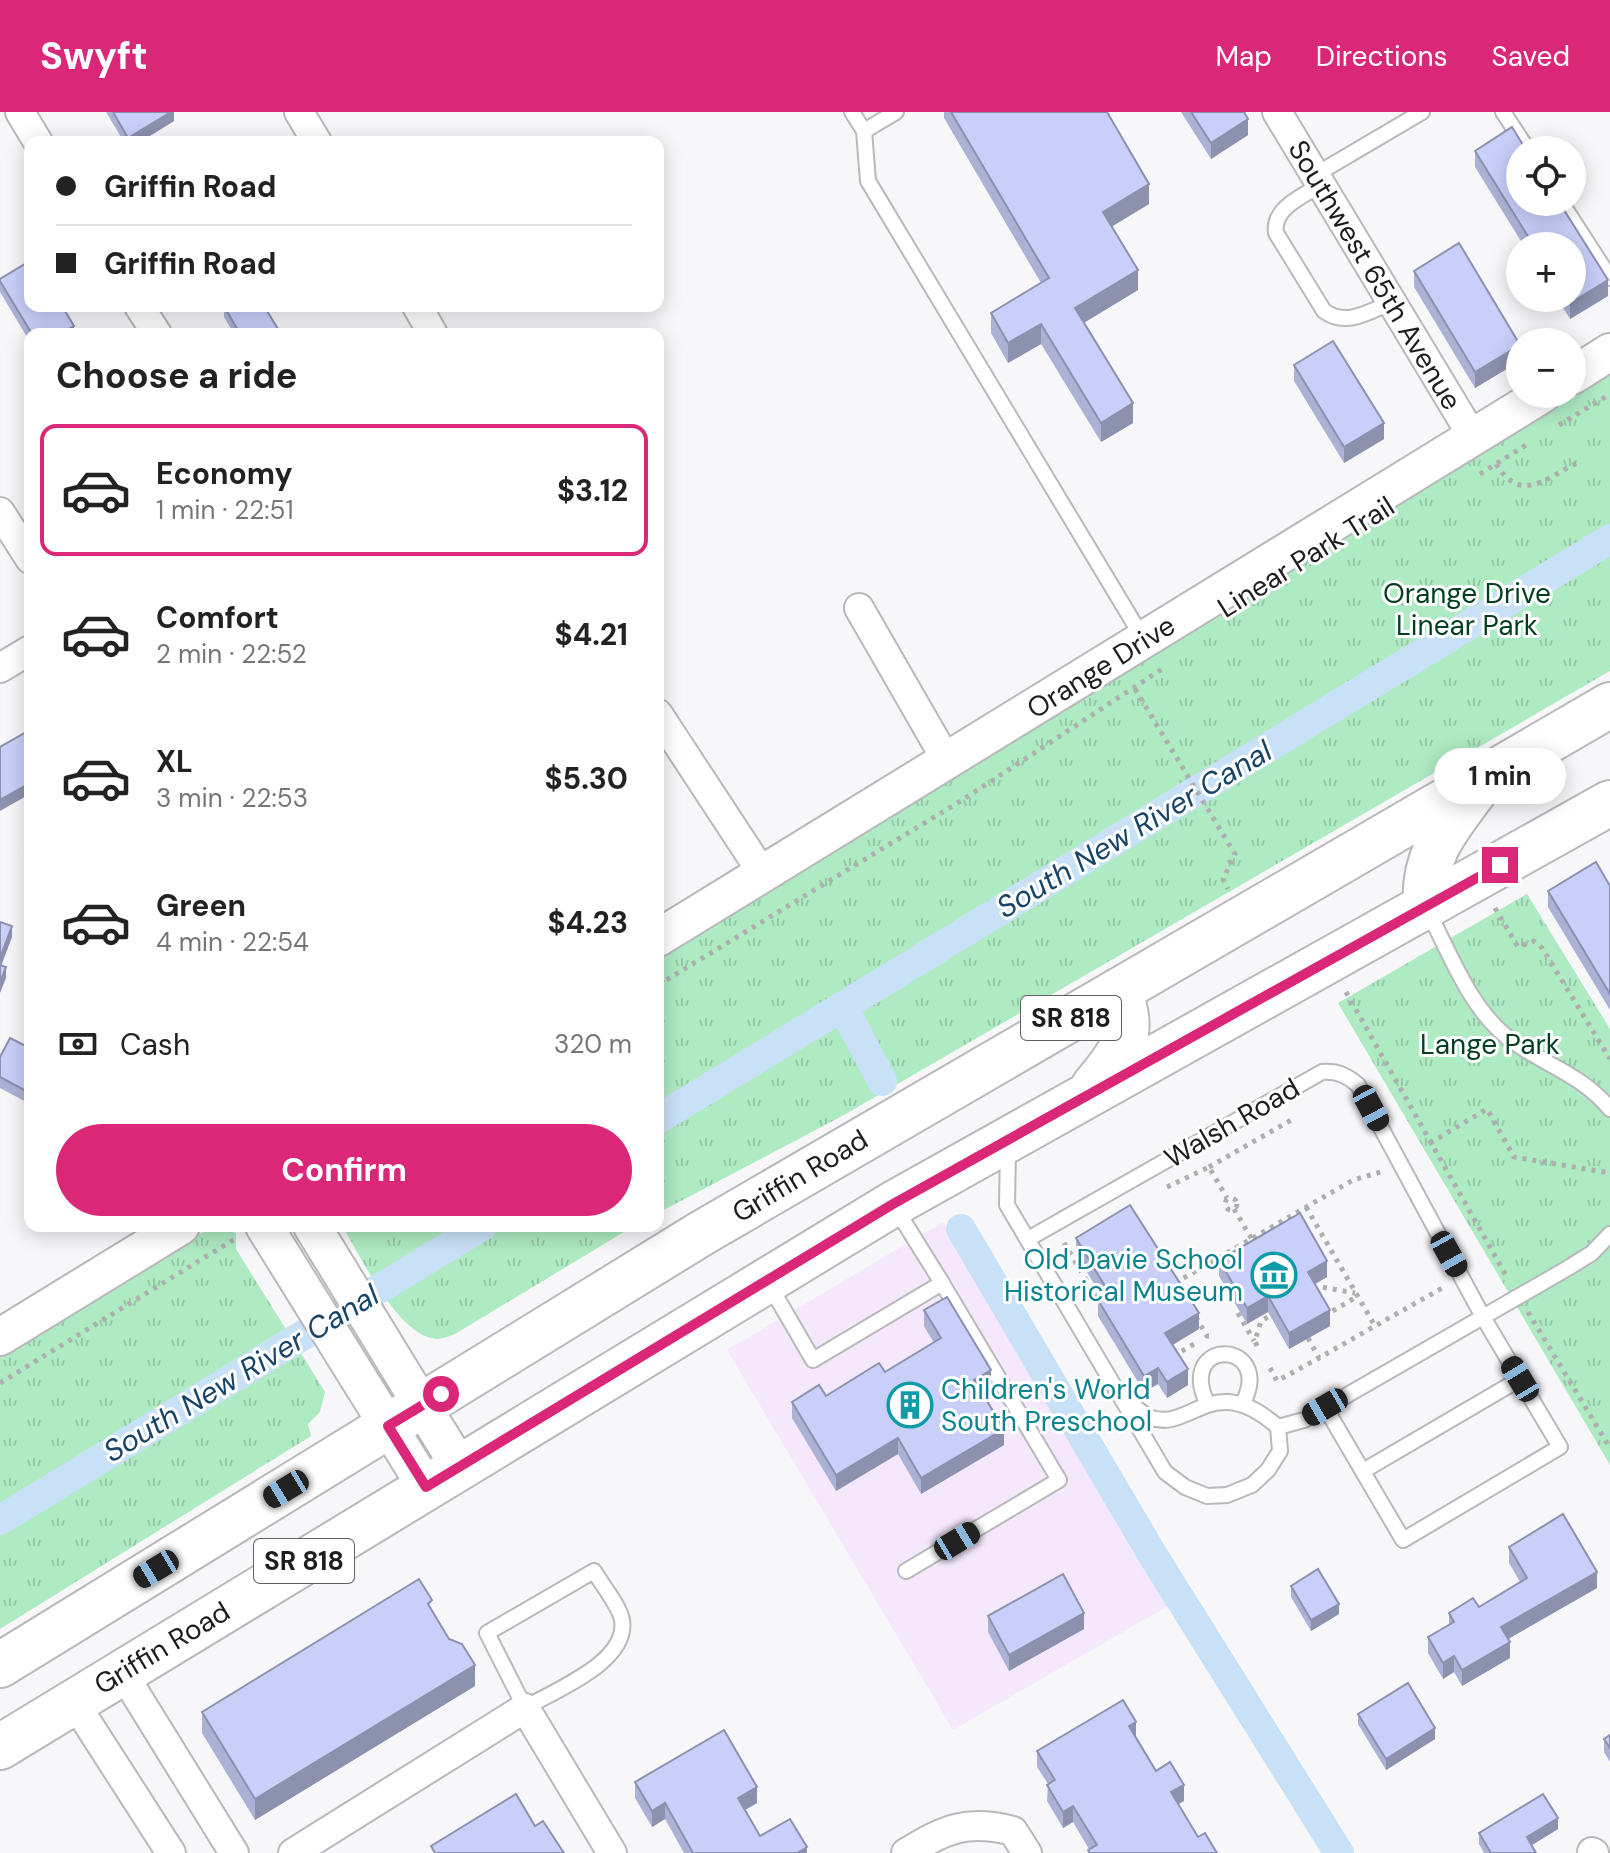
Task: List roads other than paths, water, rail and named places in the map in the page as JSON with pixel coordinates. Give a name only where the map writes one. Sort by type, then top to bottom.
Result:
[{"type":"main road","name":"Griffin Road","points":[[0,1665],[702,1233],[1610,705]]},
{"type":"main road","points":[[1426,907],[1424,880],[1434,850],[1483,781]]},
{"type":"main road","name":"Griffin Road","points":[[0,1747],[765,1279],[893,1204],[1605,810]]},
{"type":"main road","points":[[1087,1094],[1119,1056],[1127,1034],[1128,1012],[1118,991]]},
{"type":"street","points":[[20,112],[34,136]]},
{"type":"street","points":[[299,112],[313,136]]},
{"type":"street","name":"Southwest 65th Avenue","points":[[1277,112],[1485,451]]},
{"type":"street","points":[[1586,367],[1610,352]]},
{"type":"street","name":"Orange Drive","points":[[664,934],[1144,640],[1485,451],[1529,408]]},
{"type":"street","points":[[0,512],[24,550]]},
{"type":"street","points":[[859,608],[947,761]]},
{"type":"street","points":[[0,668],[24,654]]},
{"type":"street","points":[[664,723],[763,874]]},
{"type":"street","points":[[0,1336],[171,1232]]},
{"type":"street","points":[[316,1232],[394,1360],[405,1416]]},
{"type":"street","points":[[255,1233],[360,1381],[405,1416],[442,1476]]},
{"type":"street","points":[[122,1672],[234,1853]]},
{"type":"street","points":[[74,1702],[171,1853]]},
{"type":"street","points":[[293,1853],[525,1708],[612,1853]]},
{"type":"street","points":[[906,1853],[934,1836],[962,1826],[988,1824],[1013,1831],[1027,1853]]},
{"type":"lane","points":[[852,112],[864,131],[868,181],[1144,640]]},
{"type":"lane","points":[[864,131],[896,112]]},
{"type":"lane","points":[[1392,302],[1357,317],[1332,317],[1324,311],[1276,233],[1275,224],[1281,213],[1318,180],[1422,112]]},
{"type":"lane","points":[[1503,112],[1519,136]]},
{"type":"lane","points":[[1570,216],[1610,278]]},
{"type":"lane","points":[[1426,907],[1490,1021],[1515,1043],[1575,1076],[1610,1109]]},
{"type":"lane","name":"Walsh Road","points":[[1028,1239],[1322,1072],[1335,1071],[1358,1085],[1483,1317],[1560,1447],[1403,1540],[1325,1407]]},
{"type":"lane","points":[[1009,1138],[1007,1205],[1028,1239],[1115,1388],[1165,1472],[1185,1487],[1207,1496],[1227,1495],[1252,1485],[1268,1470],[1280,1451],[1278,1427],[1259,1410],[1243,1403],[1207,1403],[1174,1418],[1159,1419],[1147,1416],[1115,1388]]},
{"type":"lane","points":[[893,1204],[1059,1480],[906,1571]]},
{"type":"lane","points":[[1278,1427],[1304,1420],[1483,1317],[1592,1253],[1610,1234]]},
{"type":"lane","points":[[765,1279],[813,1360],[942,1283]]},
{"type":"lane","points":[[1207,1403],[1200,1383],[1201,1372],[1206,1363],[1221,1353],[1231,1353],[1245,1364],[1250,1383],[1243,1403]]},
{"type":"lane","points":[[1363,1471],[1520,1379]]},
{"type":"lane","points":[[594,1571],[622,1618],[620,1642],[606,1660],[525,1708],[487,1633],[594,1571]]},
{"type":"waterway","name":"South New River Canal","points":[[664,1115],[1610,539]]},
{"type":"waterway","points":[[843,1007],[882,1081]]},
{"type":"waterway","points":[[961,1229],[1152,1554],[1339,1853]]},
{"type":"waterway","name":"South New River Canal","points":[[0,1520],[472,1232]]},
{"type":"place","name":"Old Davie School Historical Museum","points":[[1274,1275]]},
{"type":"place","name":"Children's World South Preschool","points":[[910,1405]]},
{"type":"park label","name":"Orange Drive Linear Park","points":[[1467,609]]},
{"type":"park label","name":"Lange Park","points":[[1490,1044]]}]
